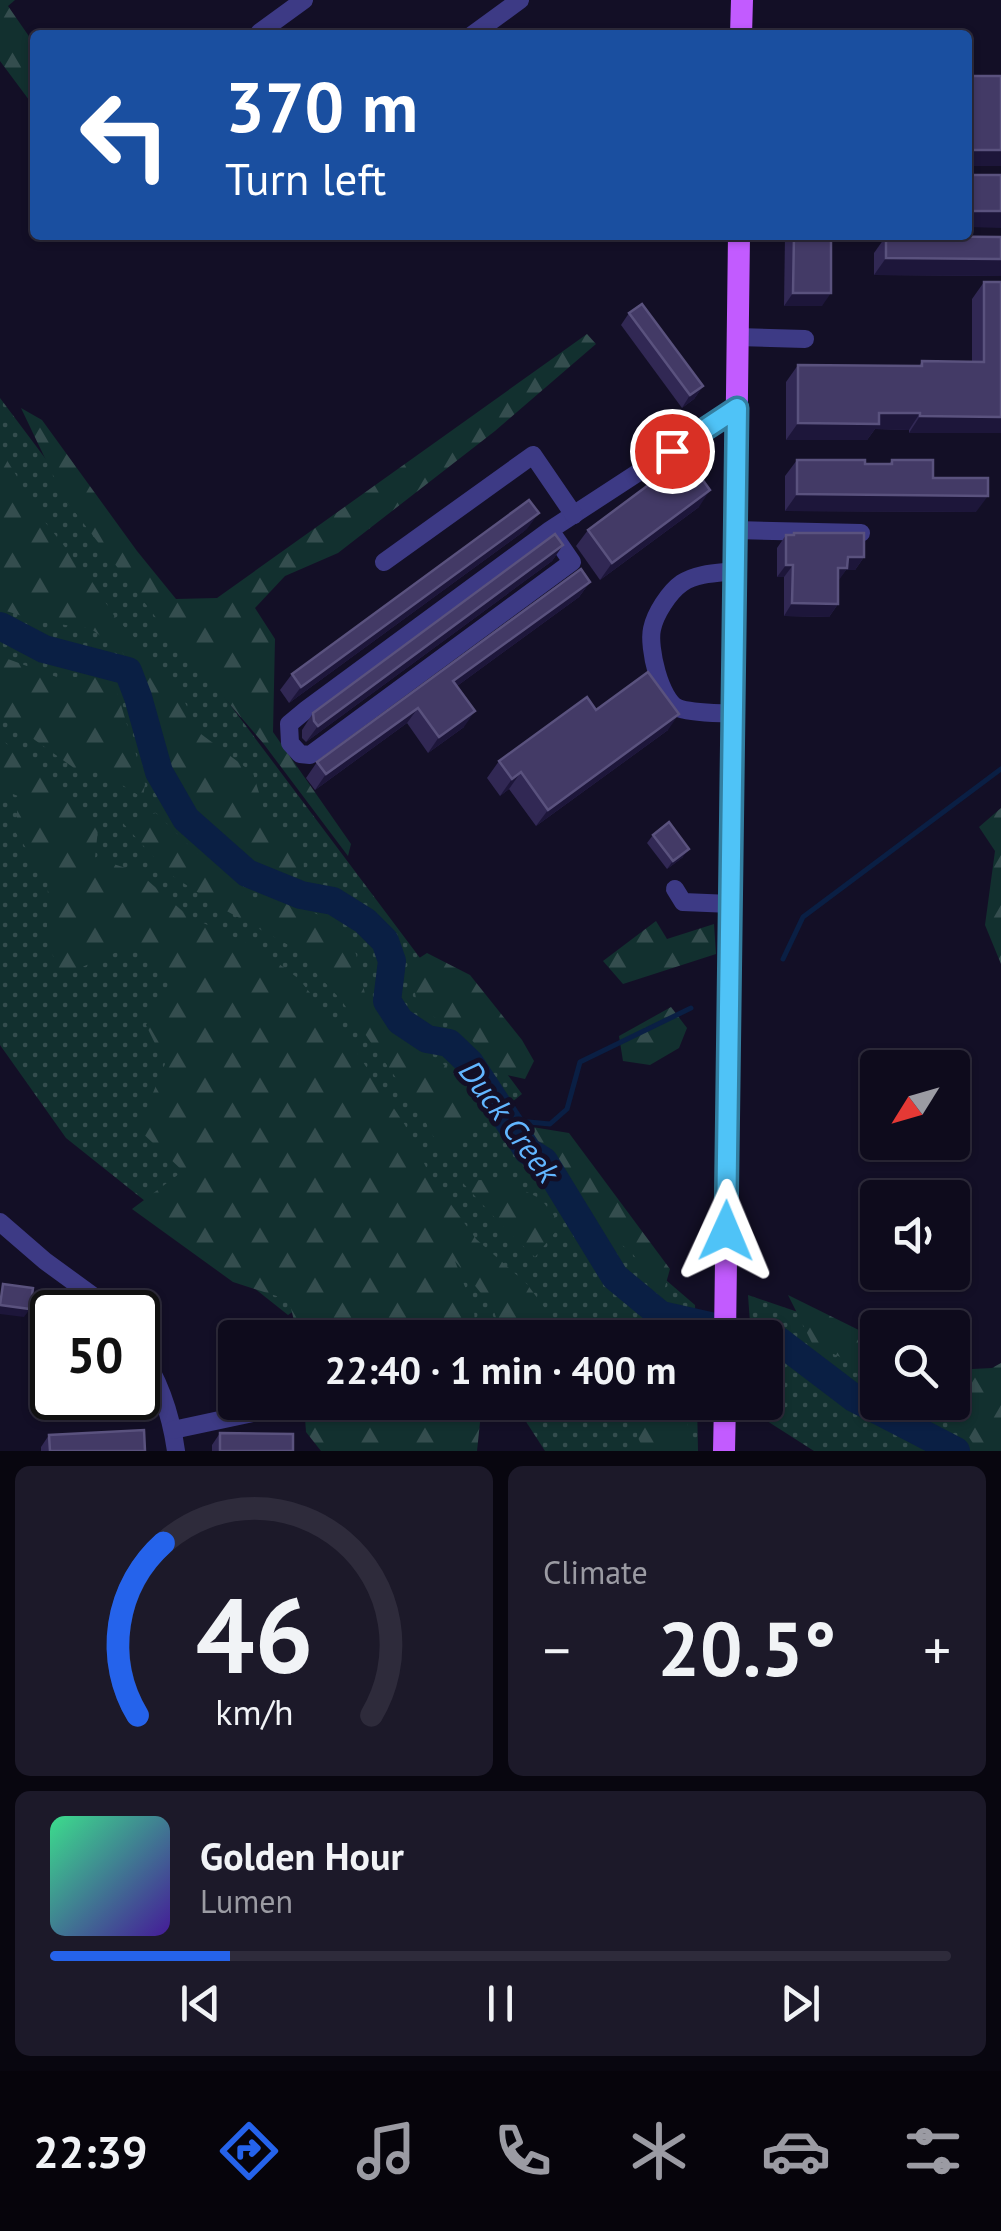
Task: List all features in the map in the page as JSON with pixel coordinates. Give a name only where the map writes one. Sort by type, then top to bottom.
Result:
[{"type":"main road","points":[[741,30],[742,0]]},
{"type":"main road","points":[[725,1320],[738,240]]},
{"type":"main road","points":[[724,1451],[725,1420]]},
{"type":"street","points":[[263,30],[304,0]]},
{"type":"street","points":[[479,30],[520,0]]},
{"type":"street","points":[[738,337],[805,339]]},
{"type":"street","points":[[550,530],[572,562],[310,755],[300,754],[290,743],[289,724],[307,708],[550,530],[737,408]]},
{"type":"street","points":[[384,562],[533,455],[574,514]]},
{"type":"street","points":[[736,530],[861,533]]},
{"type":"street","points":[[733,714],[679,708],[668,700],[655,667],[652,630],[664,604],[680,584],[698,576],[735,571]]},
{"type":"street","points":[[676,888],[683,902],[731,904]]},
{"type":"street","points":[[3,1230],[85,1290]]},
{"type":"street","points":[[160,1389],[176,1451]]},
{"type":"street","points":[[173,1430],[218,1420]]},
{"type":"green space","points":[[0,0],[15,0],[8,6],[30,38],[30,101],[0,61]]},
{"type":"green space","points":[[587,334],[596,344],[495,431],[338,553],[285,576],[255,608],[275,639],[273,732],[351,844],[348,856],[263,743],[164,628],[64,498],[21,408],[42,420],[176,599],[217,598]]},
{"type":"green space","points":[[0,398],[522,1094],[491,1119],[511,1147],[695,1305],[695,1320],[461,1320],[406,1235],[288,1315],[66,1138],[0,1045]]},
{"type":"green space","points":[[0,449],[45,522],[115,617],[172,677],[201,734],[253,773],[267,819],[303,846],[304,873],[265,867],[233,851],[182,798],[161,756],[147,686],[122,652],[90,628],[41,622],[0,609]]},
{"type":"green space","points":[[8,659],[62,679],[111,672],[145,784],[143,798],[98,770],[74,768],[0,715],[0,661]]},
{"type":"green space","points":[[0,738],[98,829],[95,858],[138,872],[188,916],[258,948],[299,979],[353,1047],[405,1125],[431,1177],[476,1239],[527,1284],[553,1320],[497,1320],[493,1308],[455,1261],[475,1320],[294,1320],[289,1300],[233,1282],[132,1209],[183,1171],[138,1129],[165,1064],[146,1025],[172,978],[133,945],[59,977],[47,934],[48,881],[16,833],[18,796],[0,789]]},
{"type":"green space","points":[[1001,808],[1001,964],[985,925],[995,851],[979,827]]},
{"type":"green space","points":[[156,813],[206,862],[257,901],[295,903],[340,926],[356,954],[365,994],[389,1025],[442,1063],[485,1104],[475,1132],[443,1154],[420,1112],[341,1000],[292,947],[168,873],[121,821]]},
{"type":"green space","points":[[656,921],[667,939],[714,924],[716,954],[623,984],[603,961]]},
{"type":"green space","points":[[427,953],[470,975],[522,1040],[534,1061],[525,1079],[497,1073],[465,1031],[418,1010],[410,964]]},
{"type":"green space","points":[[671,1007],[687,1028],[679,1048],[650,1065],[623,1061],[619,1036]]},
{"type":"green space","points":[[520,1125],[569,1133],[670,1269],[663,1294],[632,1253],[587,1217],[552,1162],[510,1135]]},
{"type":"green space","points":[[501,1179],[541,1199],[561,1225],[535,1257],[461,1181]]},
{"type":"green space","points":[[748,1295],[860,1333],[860,1420],[970,1420],[970,1371],[1001,1381],[1001,1451],[814,1451],[765,1420],[783,1420],[783,1320],[750,1320]]},
{"type":"green space","points":[[788,1295],[860,1331],[860,1366],[813,1345]]},
{"type":"green space","points":[[1001,1363],[1001,1451],[978,1451],[963,1428],[951,1420],[970,1420],[970,1369],[992,1368]]},
{"type":"green space","points":[[305,1420],[480,1420],[477,1451],[321,1451],[306,1432]]},
{"type":"green space","points":[[525,1420],[697,1420],[698,1451],[545,1451]]},
{"type":"green space","points":[[633,1420],[687,1420],[692,1451],[645,1451]]},
{"type":"building","points":[[972,76],[1001,76],[1001,150],[972,150]]},
{"type":"building","points":[[972,175],[1001,175],[1001,211],[972,211]]},
{"type":"building","points":[[1001,237],[1001,259],[886,258],[886,240]]},
{"type":"building","points":[[794,240],[831,240],[831,293],[793,293]]},
{"type":"building","points":[[984,282],[1001,282],[1001,417],[879,413],[879,424],[798,423],[798,365],[984,362]]},
{"type":"building","points":[[642,304],[703,386],[690,395],[629,313]]},
{"type":"building","points":[[686,457],[710,490],[612,563],[588,530]]},
{"type":"building","points":[[797,460],[892,464],[892,460],[933,460],[933,478],[988,478],[988,496],[797,494]]},
{"type":"building","points":[[529,500],[539,513],[301,687],[292,674]]},
{"type":"building","points":[[864,533],[864,557],[848,557],[847,568],[838,568],[838,604],[792,603],[793,565],[786,565],[786,535]]},
{"type":"building","points":[[555,534],[563,545],[318,726],[314,721],[313,713]]},
{"type":"building","points":[[581,569],[590,582],[453,681],[475,711],[439,737],[418,708],[326,774],[317,762]]},
{"type":"building","points":[[648,672],[679,714],[548,810],[521,772],[512,779],[499,761],[587,697],[596,710]]},
{"type":"building","points":[[669,822],[689,849],[673,861],[653,835]]},
{"type":"building","points":[[3,1284],[33,1288],[30,1309],[0,1305]]},
{"type":"building","points":[[144,1430],[145,1451],[50,1451],[49,1435]]},
{"type":"building","points":[[220,1433],[293,1434],[293,1451],[220,1451]]},
{"type":"waterway","name":"Duck Creek","points":[[0,626],[44,649],[128,671],[159,772],[186,819],[247,873],[301,895],[333,901],[365,921],[385,941],[392,961],[387,1001],[400,1021],[427,1039],[449,1043],[470,1063],[528,1151],[544,1161],[615,1277],[661,1315],[683,1320]]},
{"type":"waterway","points":[[783,959],[803,917],[1001,769]]},
{"type":"waterway","points":[[507,1120],[550,1124],[567,1109],[580,1062],[691,1008]]},
{"type":"waterway","name":"Duck Creek","points":[[783,1344],[854,1398],[956,1451]]},
{"type":"route","points":[[672,451],[737,408],[726,1231]]}]
